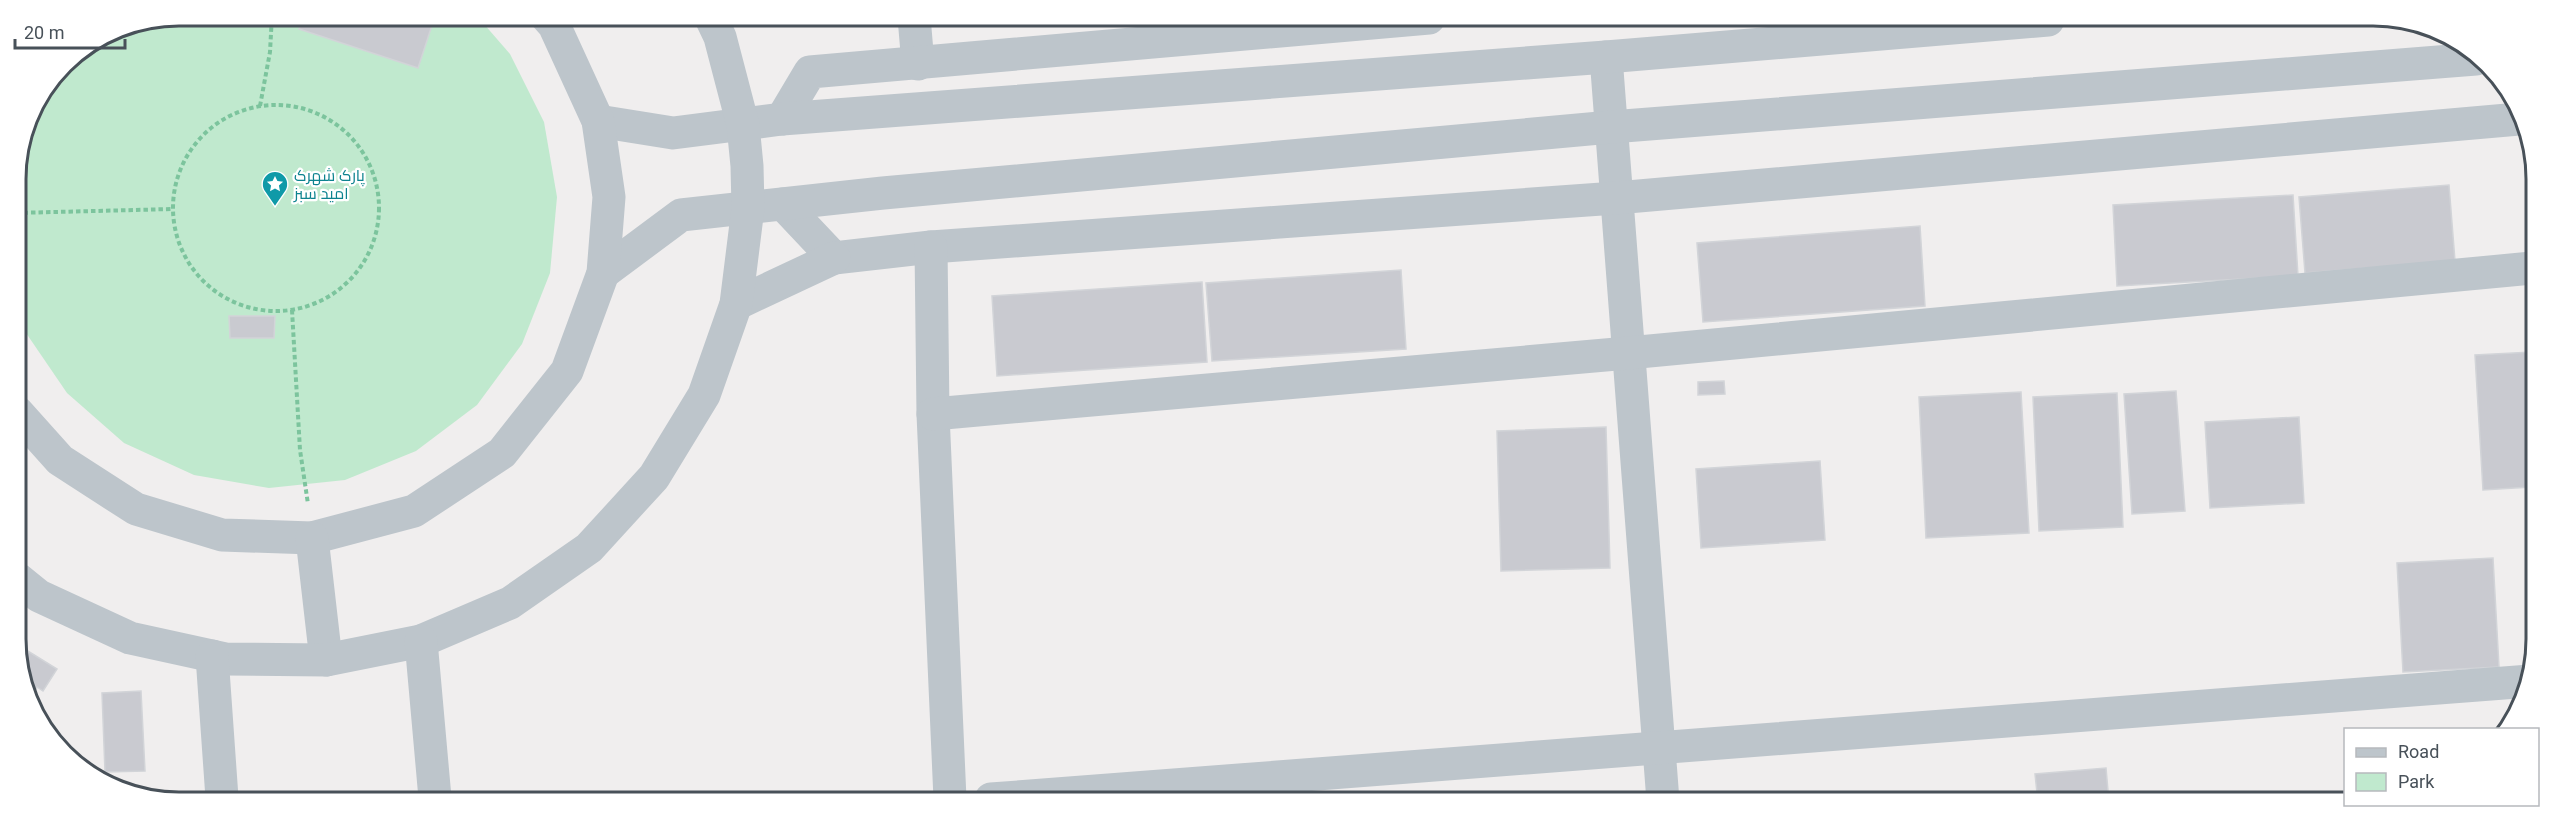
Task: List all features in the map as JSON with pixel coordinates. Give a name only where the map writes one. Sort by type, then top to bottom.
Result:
[{"type":"street","points":[[26,422],[60,460],[136,509],[222,535],[312,538],[414,511],[502,453],[567,371],[603,273],[609,197],[598,121],[554,26]]},
{"type":"street","points":[[26,585],[39,596],[130,638],[226,659],[326,660],[421,641],[510,603],[589,548],[654,477],[704,394],[736,304],[748,208],[747,166],[742,125],[720,37],[715,26]]},
{"type":"street","points":[[915,26],[918,64]]},
{"type":"street","points":[[782,119],[810,72],[918,64],[1279,26]]},
{"type":"street","points":[[598,121],[673,133],[782,119],[1606,57],[1976,26]]},
{"type":"street","points":[[1606,57],[1663,792]]},
{"type":"street","points":[[603,273],[681,215],[883,193],[1611,127],[2468,60]]},
{"type":"street","points":[[736,304],[834,258],[932,247],[1616,198],[2513,120]]},
{"type":"street","points":[[783,204],[834,258]]},
{"type":"street","points":[[932,247],[933,414],[950,792]]},
{"type":"street","points":[[933,414],[1628,353],[2526,269]]},
{"type":"street","points":[[312,538],[326,660]]},
{"type":"street","points":[[421,641],[434,792]]},
{"type":"street","points":[[212,656],[222,792]]},
{"type":"street","points":[[1083,792],[2519,682]]},
{"type":"path","points":[[260,106],[270,52],[271,26]]},
{"type":"path","points":[[260,106],[290,106],[318,114],[343,130],[363,152],[375,178],[380,207],[376,236],[363,263],[345,286],[320,302],[292,310],[262,311],[234,303],[209,287],[190,265],[177,239],[172,209],[176,180],[188,154],[207,131],[232,115],[260,106]]},
{"type":"path","points":[[26,213],[172,209]]},
{"type":"path","points":[[292,310],[300,450],[312,538]]},
{"type":"green space","points":[[179,26],[486,26],[510,54],[544,122],[557,197],[550,273],[522,344],[477,405],[416,451],[345,480],[269,488],[194,475],[124,443],[67,393],[26,333],[26,169],[28,149],[37,120],[46,102],[70,70],[86,57],[120,37],[149,28]]},
{"type":"building","points":[[300,26],[432,26],[418,68],[299,29]]},
{"type":"building","points":[[2449,185],[2455,261],[2305,273],[2299,197]]},
{"type":"building","points":[[2293,195],[2298,276],[2117,286],[2113,205]]},
{"type":"building","points":[[1920,226],[1925,306],[1703,322],[1697,243]]},
{"type":"building","points":[[1401,270],[1406,349],[1212,361],[1206,283]]},
{"type":"building","points":[[1202,282],[1207,362],[997,376],[992,296]]},
{"type":"building","points":[[229,316],[275,316],[274,338],[230,338]]},
{"type":"building","points":[[2526,352],[2526,487],[2483,490],[2475,355]]},
{"type":"building","points":[[1724,381],[1725,394],[1698,395],[1698,382]]},
{"type":"building","points":[[2176,391],[2185,511],[2132,514],[2124,394]]},
{"type":"building","points":[[2021,392],[2029,533],[1926,538],[1919,397]]},
{"type":"building","points":[[2117,393],[2123,527],[2039,531],[2033,397]]},
{"type":"building","points":[[2299,417],[2304,503],[2210,508],[2205,422]]},
{"type":"building","points":[[1606,427],[1610,568],[1501,571],[1497,431]]},
{"type":"building","points":[[1820,461],[1825,540],[1701,548],[1696,469]]},
{"type":"building","points":[[2493,558],[2499,667],[2403,672],[2397,563]]},
{"type":"building","points":[[27,650],[57,669],[43,691],[37,687],[35,691],[28,669]]},
{"type":"building","points":[[141,691],[145,771],[105,772],[102,693]]},
{"type":"building","points":[[2106,768],[2108,792],[2037,792],[2035,774]]},
{"type":"place","name":"پارک شهرک امید سبز","points":[[275,207]]}]
